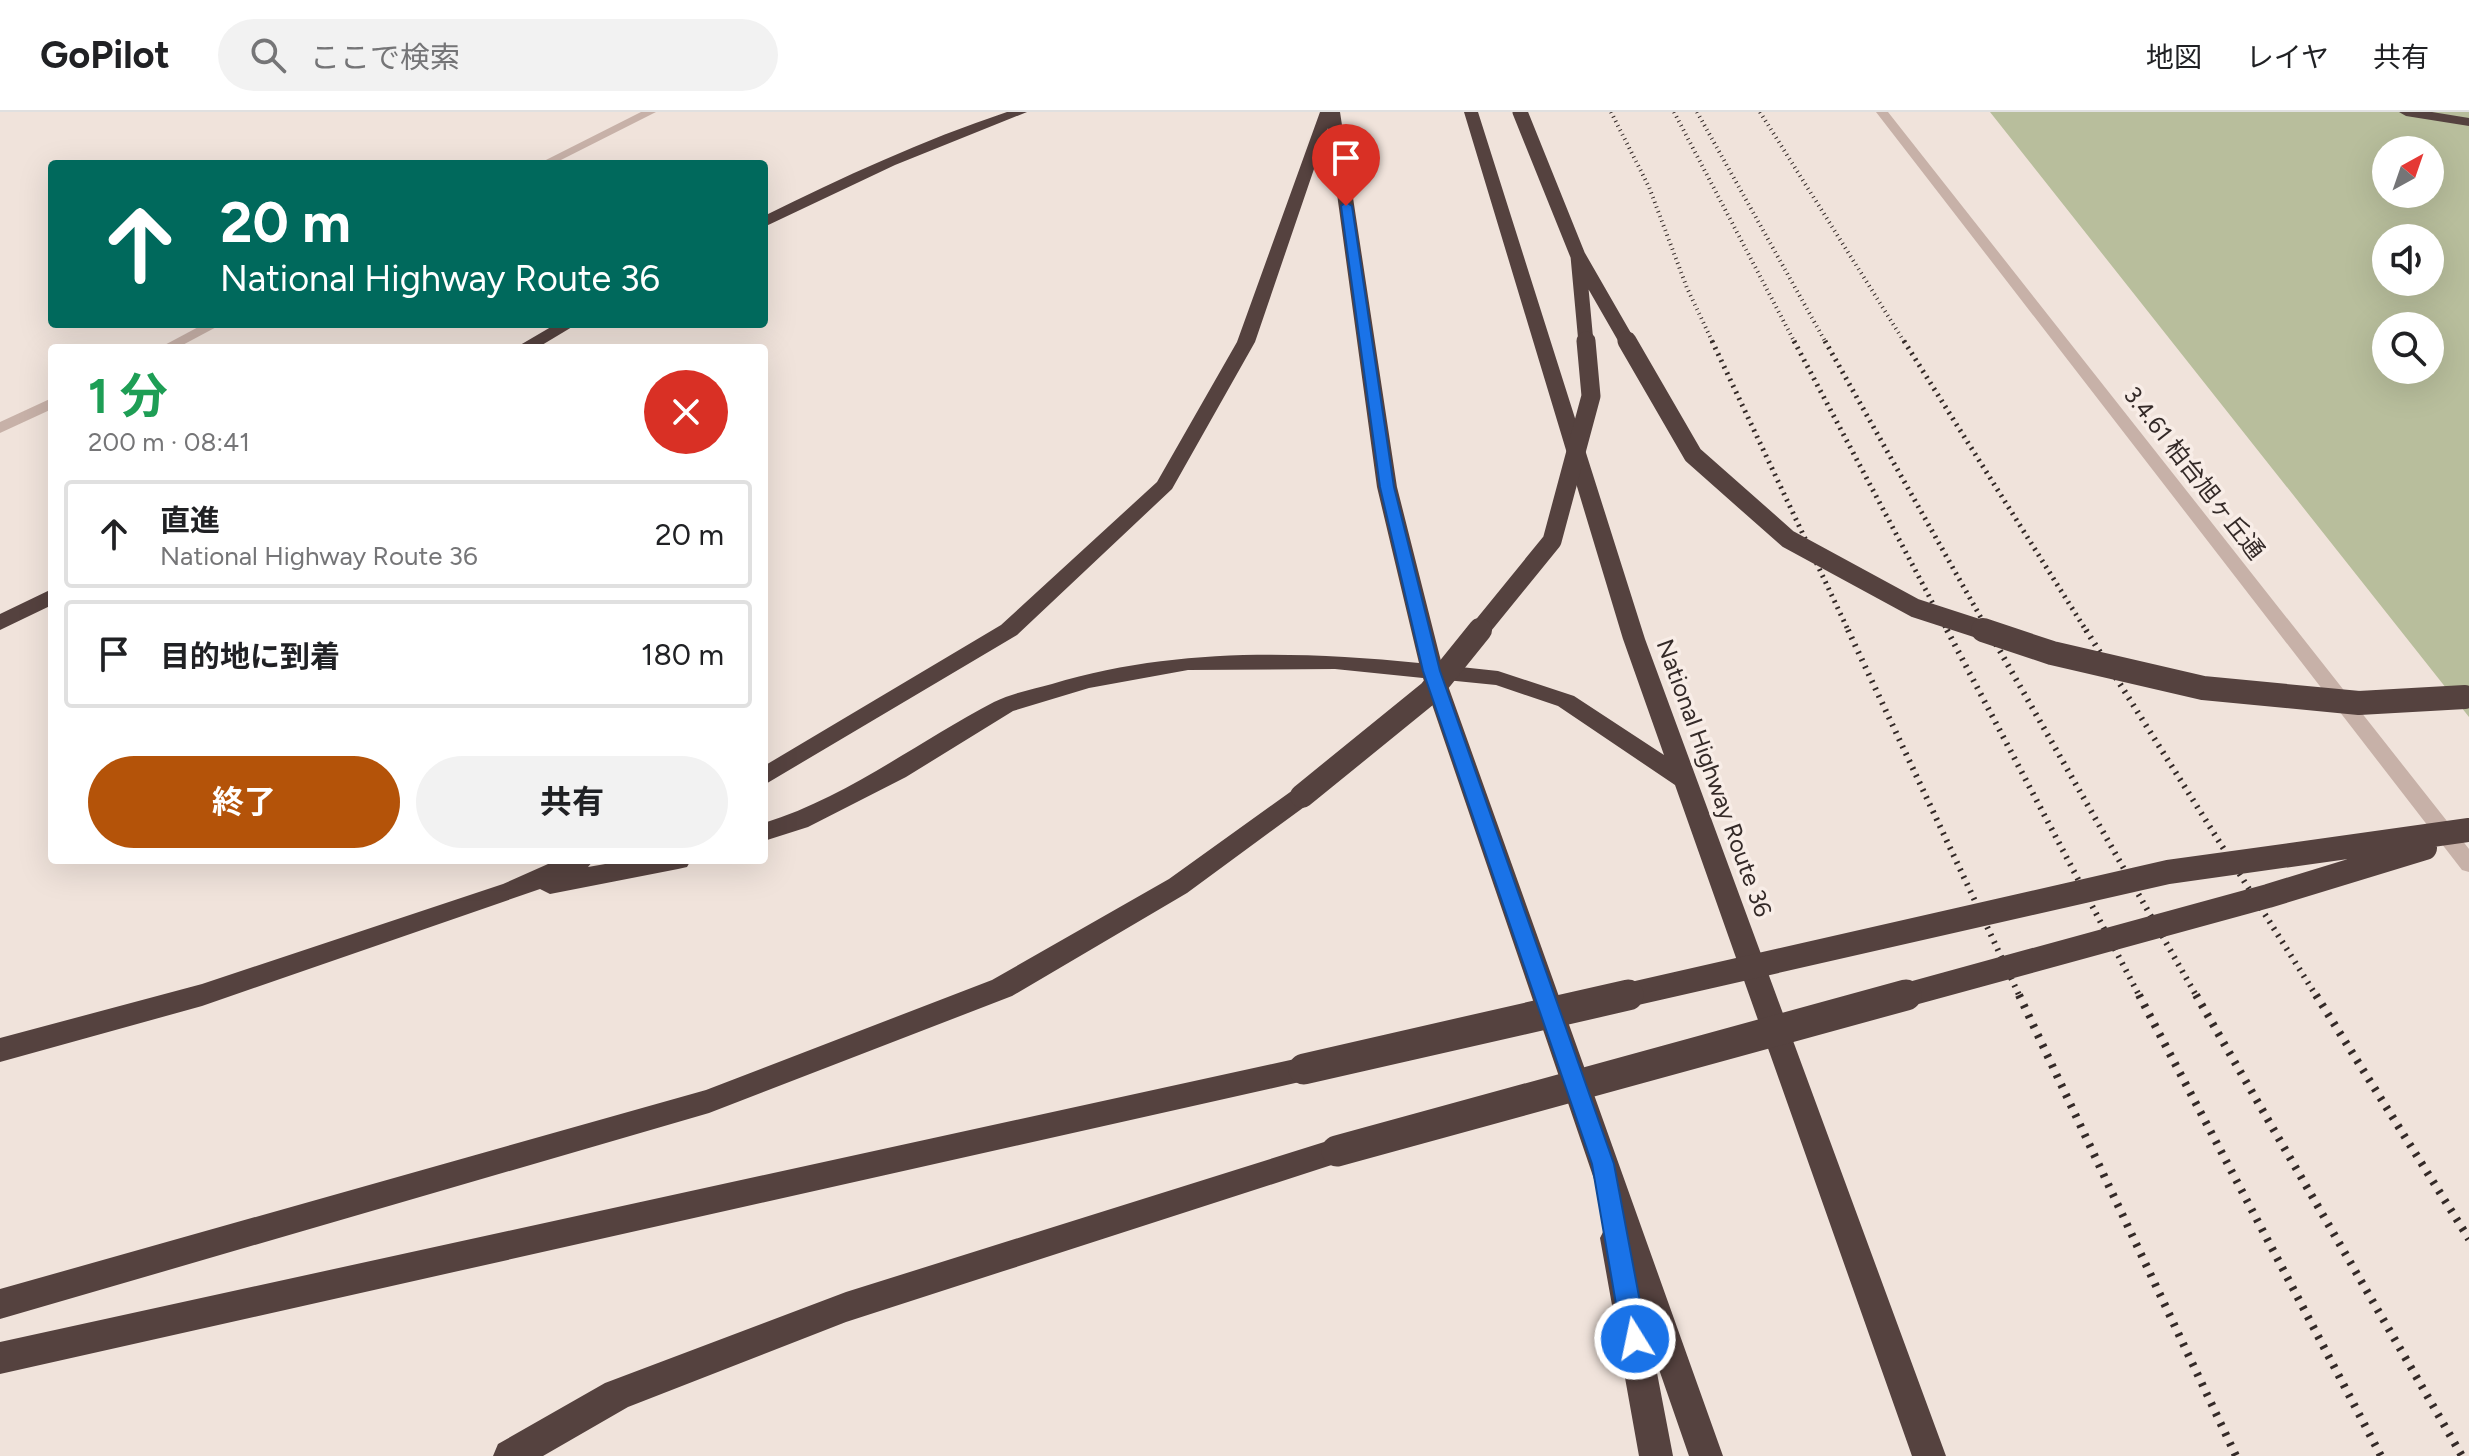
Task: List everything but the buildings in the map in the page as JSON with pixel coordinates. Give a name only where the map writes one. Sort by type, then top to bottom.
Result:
[{"type":"highway","points":[[768,220],[864,171],[965,130],[1020,112]]},
{"type":"highway","points":[[768,775],[1009,630],[1165,485],[1246,342],[1327,112]]},
{"type":"highway","points":[[1333,112],[1387,487],[1432,671],[1706,1456]]},
{"type":"highway","name":"National Highway Route 36","points":[[1471,112],[1634,639],[1929,1456]]},
{"type":"highway","points":[[1520,112],[1578,256],[1693,455],[1788,539],[1915,608],[2052,653],[2203,688],[2359,703],[2467,696]]},
{"type":"highway","points":[[2406,112],[2469,122]]},
{"type":"highway","points":[[0,1304],[709,1101],[1002,988],[1178,886],[1302,796],[1430,692],[1552,541],[1591,396],[1578,256]]},
{"type":"highway","points":[[532,344],[562,328]]},
{"type":"highway","points":[[0,623],[48,598]]},
{"type":"highway","points":[[768,831],[799,821],[898,771],[1005,706],[1087,681],[1188,663],[1335,662],[1498,678],[1566,701],[1685,780]]},
{"type":"highway","points":[[0,1358],[1304,1069],[2168,872],[2469,832]]},
{"type":"highway","points":[[510,1456],[617,1395],[846,1307],[1337,1151],[2253,900],[2469,832]]},
{"type":"highway","points":[[0,1050],[202,995],[512,891],[572,864]]},
{"type":"highway","points":[[512,891],[657,864]]},
{"type":"highway","points":[[1603,1164],[1656,1456]]},
{"type":"street","points":[[552,160],[650,112]]},
{"type":"street","name":"3.4.61 柏台旭ヶ丘通","points":[[1882,112],[2469,864]]},
{"type":"street","points":[[174,344],[207,328]]},
{"type":"street","points":[[0,428],[48,405]]},
{"type":"green space","points":[[1990,112],[2469,112],[2469,717]]},
{"type":"railway","points":[[1611,112],[1649,187],[1687,288],[1713,343]]},
{"type":"railway","points":[[1674,112],[1795,343]]},
{"type":"railway","points":[[1697,112],[1826,343]]},
{"type":"railway","points":[[1760,112],[1905,343]]},
{"type":"railway","points":[[1712,341],[1849,632]]},
{"type":"railway","points":[[1794,341],[1948,632]]},
{"type":"railway","points":[[1825,341],[1989,632]]},
{"type":"railway","points":[[1904,341],[2087,632]]},
{"type":"railway","points":[[1848,630],[2020,997]]},
{"type":"railway","points":[[1947,630],[2140,997]]},
{"type":"railway","points":[[1988,630],[2197,997]]},
{"type":"railway","points":[[2086,630],[2317,997]]},
{"type":"railway","points":[[2019,995],[2236,1456]]},
{"type":"railway","points":[[2139,995],[2381,1456]]},
{"type":"railway","points":[[2196,995],[2462,1456]]},
{"type":"railway","points":[[2316,995],[2469,1239]]},
{"type":"route","points":[[1346,206],[1387,487],[1432,671],[1603,1164],[1635,1339]]}]
